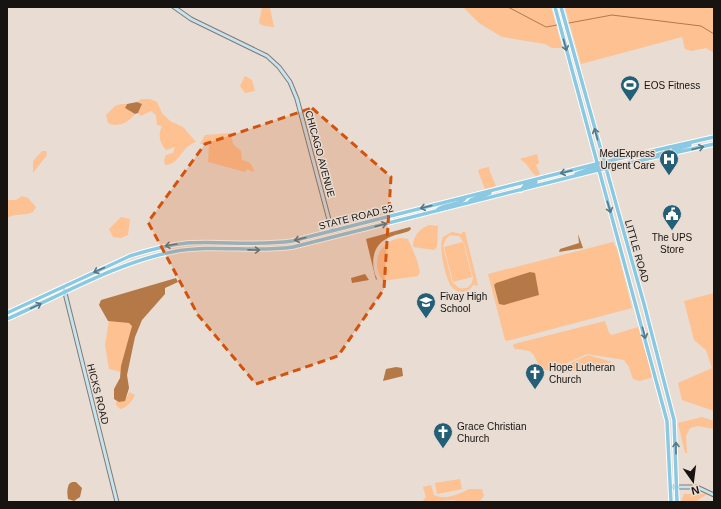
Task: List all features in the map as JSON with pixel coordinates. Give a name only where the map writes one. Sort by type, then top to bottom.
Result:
[{"type":"main road","name":"LITTLE ROAD","points":[[555,7],[597,166],[668,421],[671,502]]},
{"type":"main road","name":"LITTLE ROAD","points":[[561,7],[644,304],[674,420],[676,502]]},
{"type":"main road","name":"STATE ROAD 52","points":[[7,320],[65,291],[135,262],[166,253],[194,249],[260,250],[293,248],[570,177],[604,162],[714,137]]},
{"type":"main road","points":[[671,154],[673,150],[692,143]]},
{"type":"main road","name":"STATE ROAD 52","points":[[7,312],[134,255],[162,247],[188,243],[276,243],[332,231],[544,177],[597,166],[606,168],[714,144]]},
{"type":"main road","points":[[647,159],[652,155],[668,151],[669,148]]},
{"type":"main road","points":[[513,185],[521,190],[525,185],[544,177]]},
{"type":"main road","points":[[468,203],[471,200],[500,188]]},
{"type":"main road","points":[[436,211],[440,208],[462,201],[466,197]]},
{"type":"main road","points":[[134,255],[135,262]]},
{"type":"street","name":"CHICAGO AVENUE","points":[[174,7],[191,19],[267,56],[279,67],[290,82],[297,99],[332,231]]},
{"type":"street","name":"HICKS ROAD","points":[[65,291],[117,502]]},
{"type":"street","points":[[671,487],[697,487],[714,495]]},
{"type":"highlighted area","points":[[312,108],[391,177],[384,289],[338,356],[256,384],[198,315],[148,222],[205,144]]},
{"type":"shaded area","points":[[262,7],[270,8],[274,27],[264,26],[259,23]]},
{"type":"shaded area","points":[[463,7],[551,7],[562,47],[552,48],[545,44],[502,37],[479,23]]},
{"type":"shaded area","points":[[565,7],[714,7],[714,53],[706,48],[691,51],[685,49],[682,37],[581,64]]},
{"type":"shaded area","points":[[245,76],[252,80],[255,91],[245,93],[240,86]]},
{"type":"shaded area","points":[[141,99],[150,99],[157,102],[162,113],[170,121],[183,127],[196,142],[191,144],[178,159],[170,164],[165,165],[164,160],[166,155],[173,153],[175,147],[166,150],[162,144],[160,132],[162,126],[157,125],[156,115],[151,111],[141,116],[138,113],[142,104],[137,102]]},
{"type":"shaded area","points":[[137,102],[142,104],[138,113],[135,114],[125,108],[127,104]]},
{"type":"shaded area","points":[[127,104],[125,108],[135,114],[123,123],[116,125],[108,123],[106,115],[115,106]]},
{"type":"shaded area","points":[[231,133],[233,144],[241,151],[242,160],[251,165],[254,171],[253,172],[247,169],[245,172],[208,162],[209,144],[200,144],[205,135]]},
{"type":"shaded area","points":[[42,151],[46,151],[47,155],[33,173],[33,161]]},
{"type":"shaded area","points":[[537,154],[539,163],[536,165],[540,174],[536,176],[520,159]]},
{"type":"shaded area","points":[[489,167],[496,186],[485,189],[478,171]]},
{"type":"shaded area","points":[[22,196],[28,198],[36,207],[33,212],[7,218],[7,200],[16,200]]},
{"type":"shaded area","points":[[121,217],[130,219],[128,235],[121,238],[113,237],[109,229]]},
{"type":"shaded area","points":[[429,225],[438,226],[437,247],[434,250],[413,247],[414,239],[417,233]]},
{"type":"shaded area","points":[[410,227],[411,229],[409,231],[391,237],[379,245],[373,261],[376,280],[366,239]]},
{"type":"shaded area","points":[[452,232],[462,234],[462,232],[465,232],[478,285],[475,286],[474,284],[472,287],[463,292],[456,291],[451,286],[443,261],[441,247],[443,237]],"holes":[[[450,235],[459,236],[464,243],[473,278],[467,288],[459,288],[452,282],[443,246],[446,239]]]},
{"type":"shaded area","points":[[578,234],[583,248],[559,252],[560,249],[579,243]]},
{"type":"shaded area","points":[[400,238],[408,239],[417,260],[420,272],[418,276],[383,281],[377,267],[379,254],[387,244]]},
{"type":"shaded area","points":[[463,242],[472,277],[453,282],[444,247]]},
{"type":"shaded area","points":[[613,242],[617,249],[632,308],[507,341],[505,340],[488,274]]},
{"type":"shaded area","points":[[530,272],[535,273],[539,295],[504,305],[499,304],[494,285],[496,283]]},
{"type":"shaded area","points":[[365,274],[369,280],[352,283],[351,278]]},
{"type":"shaded area","points":[[176,278],[178,282],[165,288],[165,294],[142,320],[135,337],[127,375],[129,388],[125,401],[119,402],[114,399],[114,389],[120,378],[121,366],[132,326],[129,323],[108,321],[99,305],[101,300]]},
{"type":"shaded area","points":[[714,293],[714,411],[682,400],[678,383],[712,368],[706,350],[694,340],[684,301]]},
{"type":"shaded area","points":[[109,321],[130,323],[132,326],[121,372],[109,369],[105,345]]},
{"type":"shaded area","points":[[605,321],[609,333],[612,335],[638,327],[653,377],[640,381],[633,379],[629,367],[624,360],[587,354],[563,365],[563,369],[560,372],[541,369],[532,353],[515,349],[513,346],[514,344]]},
{"type":"shaded area","points":[[588,355],[612,362],[565,373],[564,366]]},
{"type":"shaded area","points":[[396,367],[402,368],[403,376],[383,381],[386,369]]},
{"type":"shaded area","points":[[129,392],[135,395],[127,406],[120,409],[116,405],[116,400],[119,402],[128,396]]},
{"type":"shaded area","points":[[702,417],[714,421],[714,429],[698,426],[690,428],[686,436],[687,453],[685,453],[678,423]]},
{"type":"shaded area","points":[[460,479],[462,489],[437,494],[435,483]]},
{"type":"shaded area","points":[[72,482],[76,482],[82,488],[80,497],[74,501],[68,499],[67,495],[68,486]]},
{"type":"shaded area","points":[[431,485],[434,495],[442,497],[459,494],[468,489],[482,489],[484,496],[479,502],[459,502],[454,500],[422,502],[426,497],[423,487]]},
{"type":"shaded area","points":[[684,494],[707,494],[695,502],[681,502]]},
{"type":"waterway","points":[[508,7],[546,27],[557,25]]},
{"type":"waterway","points":[[569,23],[612,15],[701,26],[714,34]]},
{"type":"place","name":"EOS Fitness","points":[[630,102]]},
{"type":"place","name":"MedExpress Urgent Care","points":[[669,176]]},
{"type":"place","name":"The UPS Store","points":[[672,231]]},
{"type":"place","name":"Fivay High School","points":[[426,319]]},
{"type":"place","name":"Hope Lutheran Church","points":[[535,390]]},
{"type":"place","name":"Grace Christian Church","points":[[443,449]]}]
